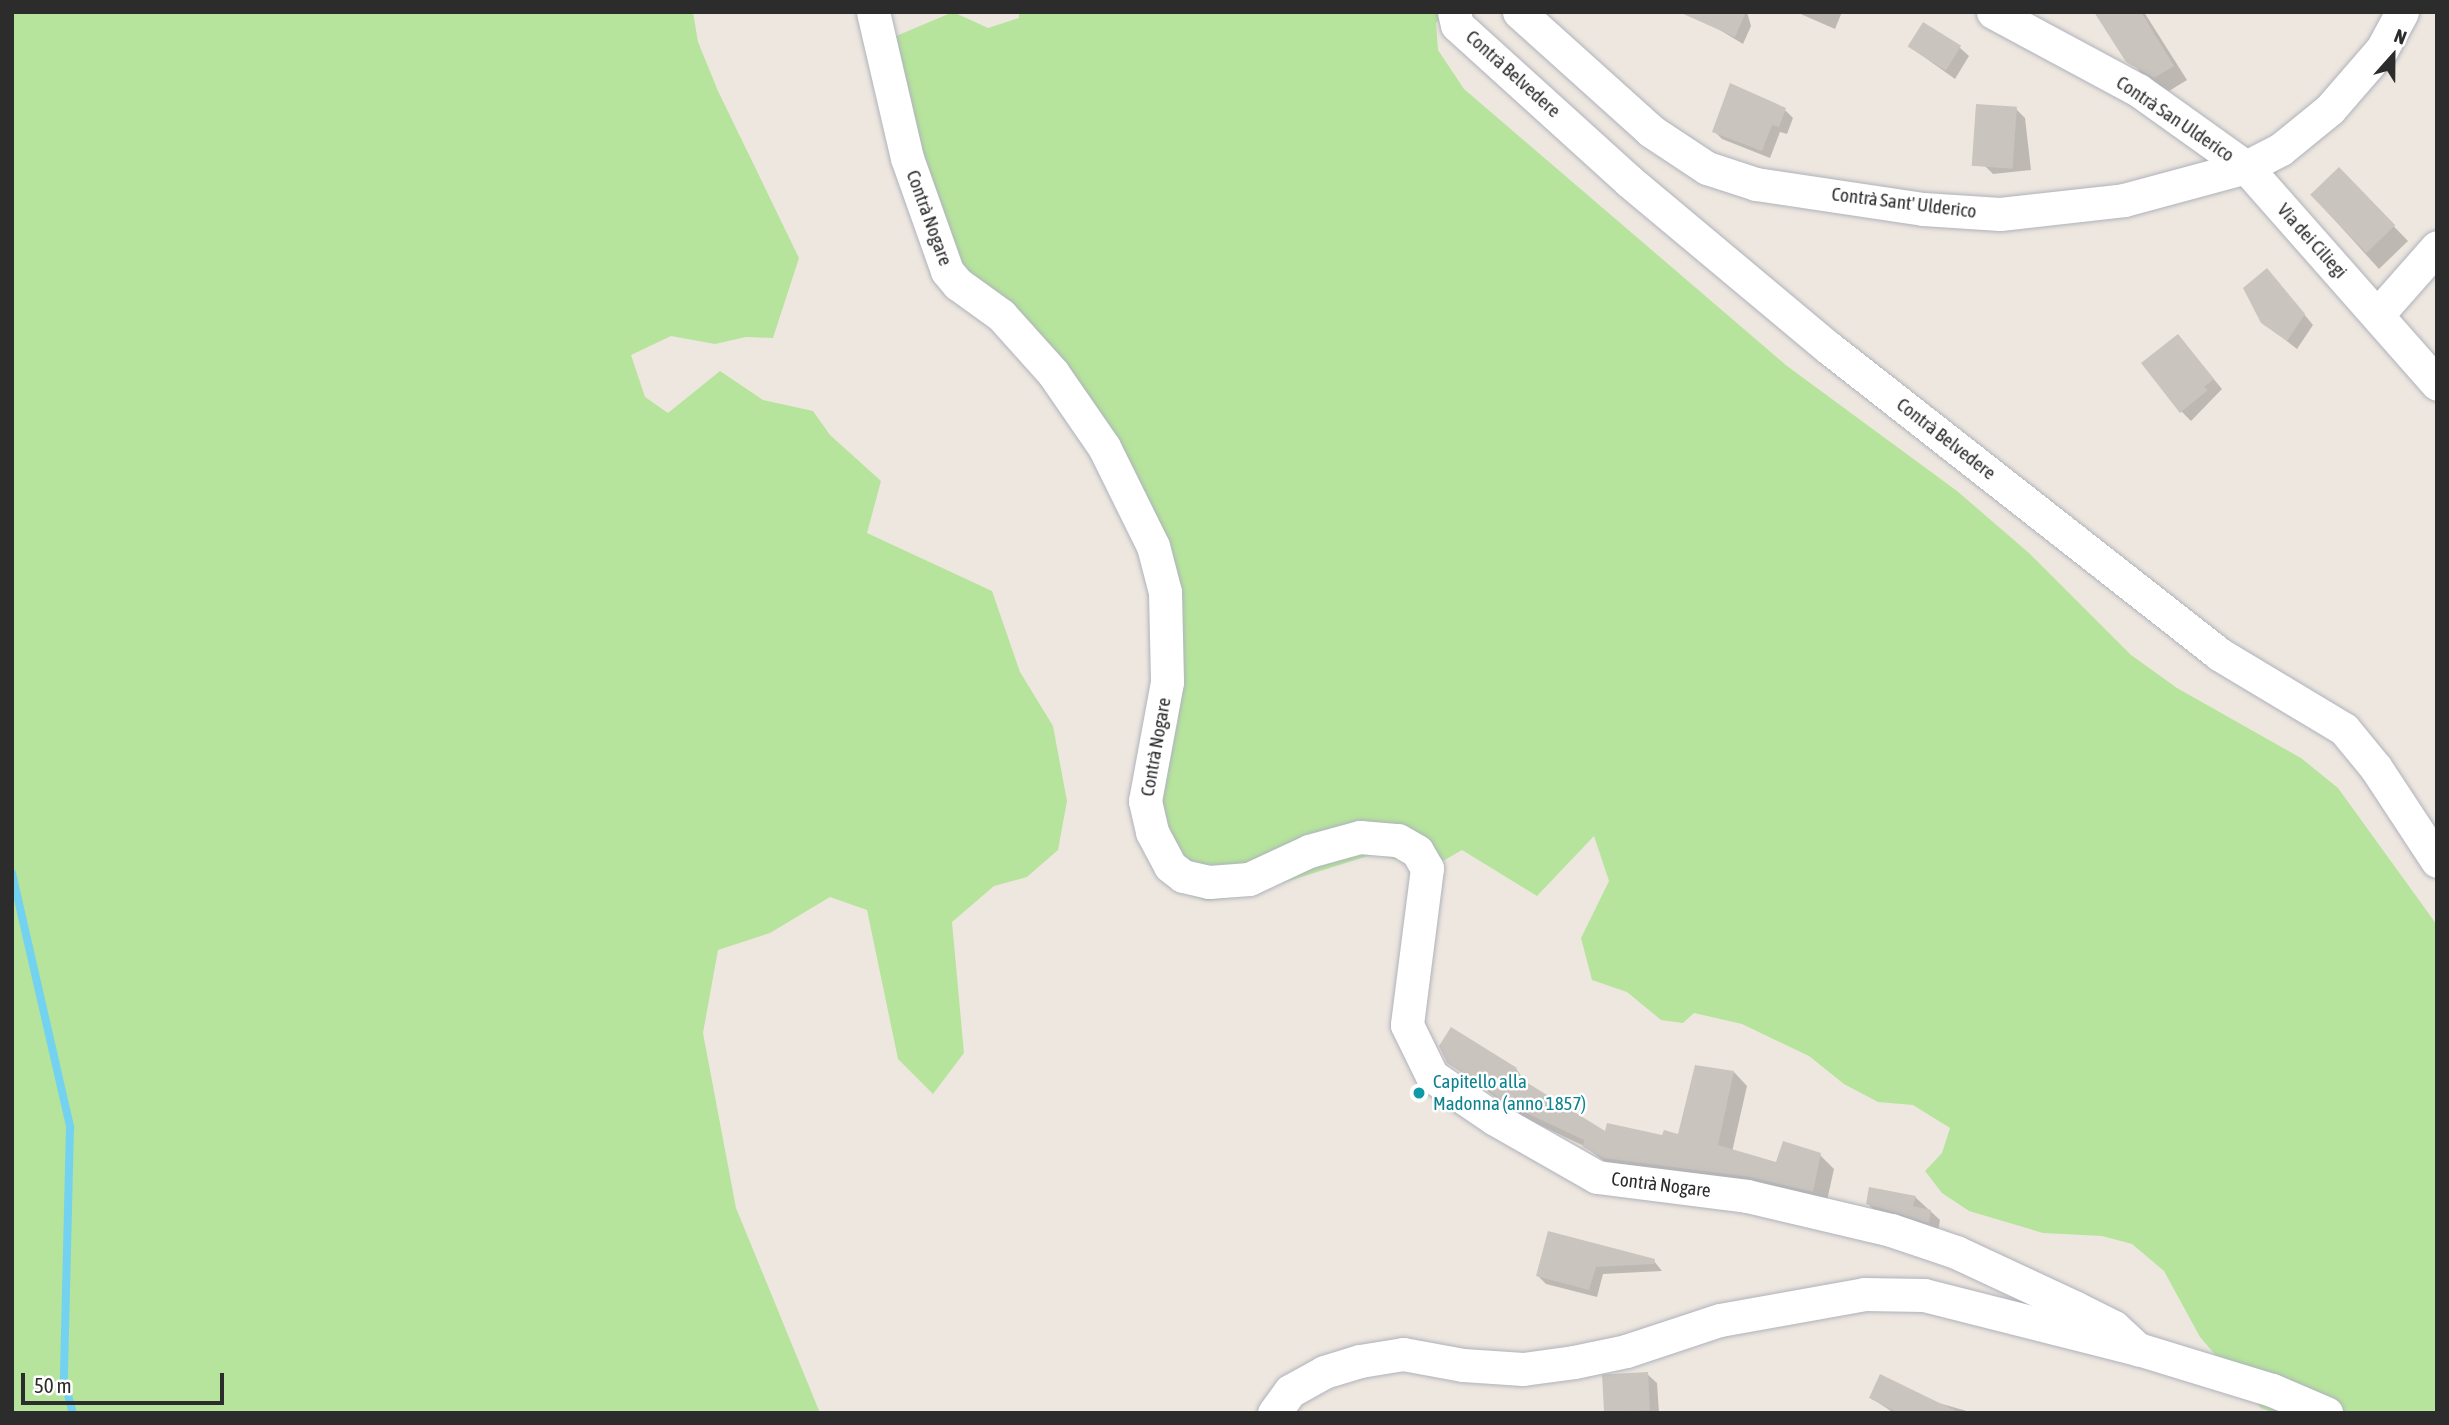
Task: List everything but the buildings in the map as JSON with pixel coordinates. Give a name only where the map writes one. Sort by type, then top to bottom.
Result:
[{"type":"street","name":"Contrà Nogare","points":[[873,12],[907,158],[947,271],[958,285],[1001,315],[1053,373],[1104,447],[1153,546],[1166,592],[1167,682],[1145,801],[1152,832],[1170,866],[1183,876],[1209,882],[1249,879],[1309,851],[1360,837],[1398,840],[1417,851],[1427,868],[1407,1025],[1432,1076],[1495,1119],[1597,1177],[1747,1196],[1891,1230],[1956,1252],[2085,1313],[2114,1327],[2138,1349]]},
{"type":"street","name":"Contrà Belvedere","points":[[1454,12],[1457,25],[1629,181],[1829,348],[2208,646],[2344,729],[2376,768],[2437,861]]},
{"type":"street","name":"Contrà Sant' Ulderico","points":[[1519,12],[1651,131],[1707,168],[1756,184],[1923,209],[2000,214],[2124,200],[2246,167],[2281,149],[2330,109],[2382,49],[2402,12]]},
{"type":"street","name":"Contrà San Ulderico","points":[[1993,12],[2138,90],[2246,167]]},
{"type":"street","name":"Via dei Ciliegi","points":[[2246,167],[2437,384]]},
{"type":"street","points":[[2378,314],[2437,247]]},
{"type":"street","points":[[1274,1413],[1299,1386],[1360,1361],[1403,1354],[1463,1365],[1523,1369],[1562,1364],[1626,1352],[1720,1320],[1864,1294],[1924,1295],[2138,1349],[2272,1390],[2326,1413]]},
{"type":"green space","points":[[12,12],[693,12],[698,42],[718,91],[799,258],[773,338],[746,337],[715,344],[671,336],[631,355],[645,397],[668,413],[720,371],[763,400],[813,411],[830,435],[881,481],[867,533],[992,591],[1020,672],[1053,726],[1067,801],[1058,850],[1027,877],[994,886],[952,922],[964,1053],[933,1094],[898,1059],[867,910],[830,897],[770,933],[718,950],[703,1033],[736,1208],[820,1413],[12,1413]]},
{"type":"green space","points":[[953,12],[988,28],[1019,18],[1019,12],[1446,12],[1436,23],[1438,50],[1464,89],[1787,366],[1957,491],[2029,553],[2131,655],[2177,688],[2301,758],[2338,788],[2437,925],[2437,1413],[2274,1413],[2261,1408],[2200,1337],[2164,1271],[2132,1244],[2102,1236],[2043,1233],[1969,1211],[1942,1193],[1925,1171],[1942,1153],[1950,1128],[1913,1105],[1878,1102],[1844,1084],[1809,1056],[1742,1024],[1694,1013],[1683,1023],[1661,1020],[1627,992],[1592,980],[1581,938],[1609,881],[1594,836],[1537,896],[1462,850],[1431,868],[1374,854],[1237,897],[1207,901],[1181,892],[1156,823],[1178,720],[1181,661],[1131,477],[954,256],[882,42]]},
{"type":"waterway","points":[[12,873],[70,1127],[64,1380],[73,1413]]},
{"type":"place","name":"Capitello alla Madonna (anno 1857)","points":[[1419,1093]]}]
